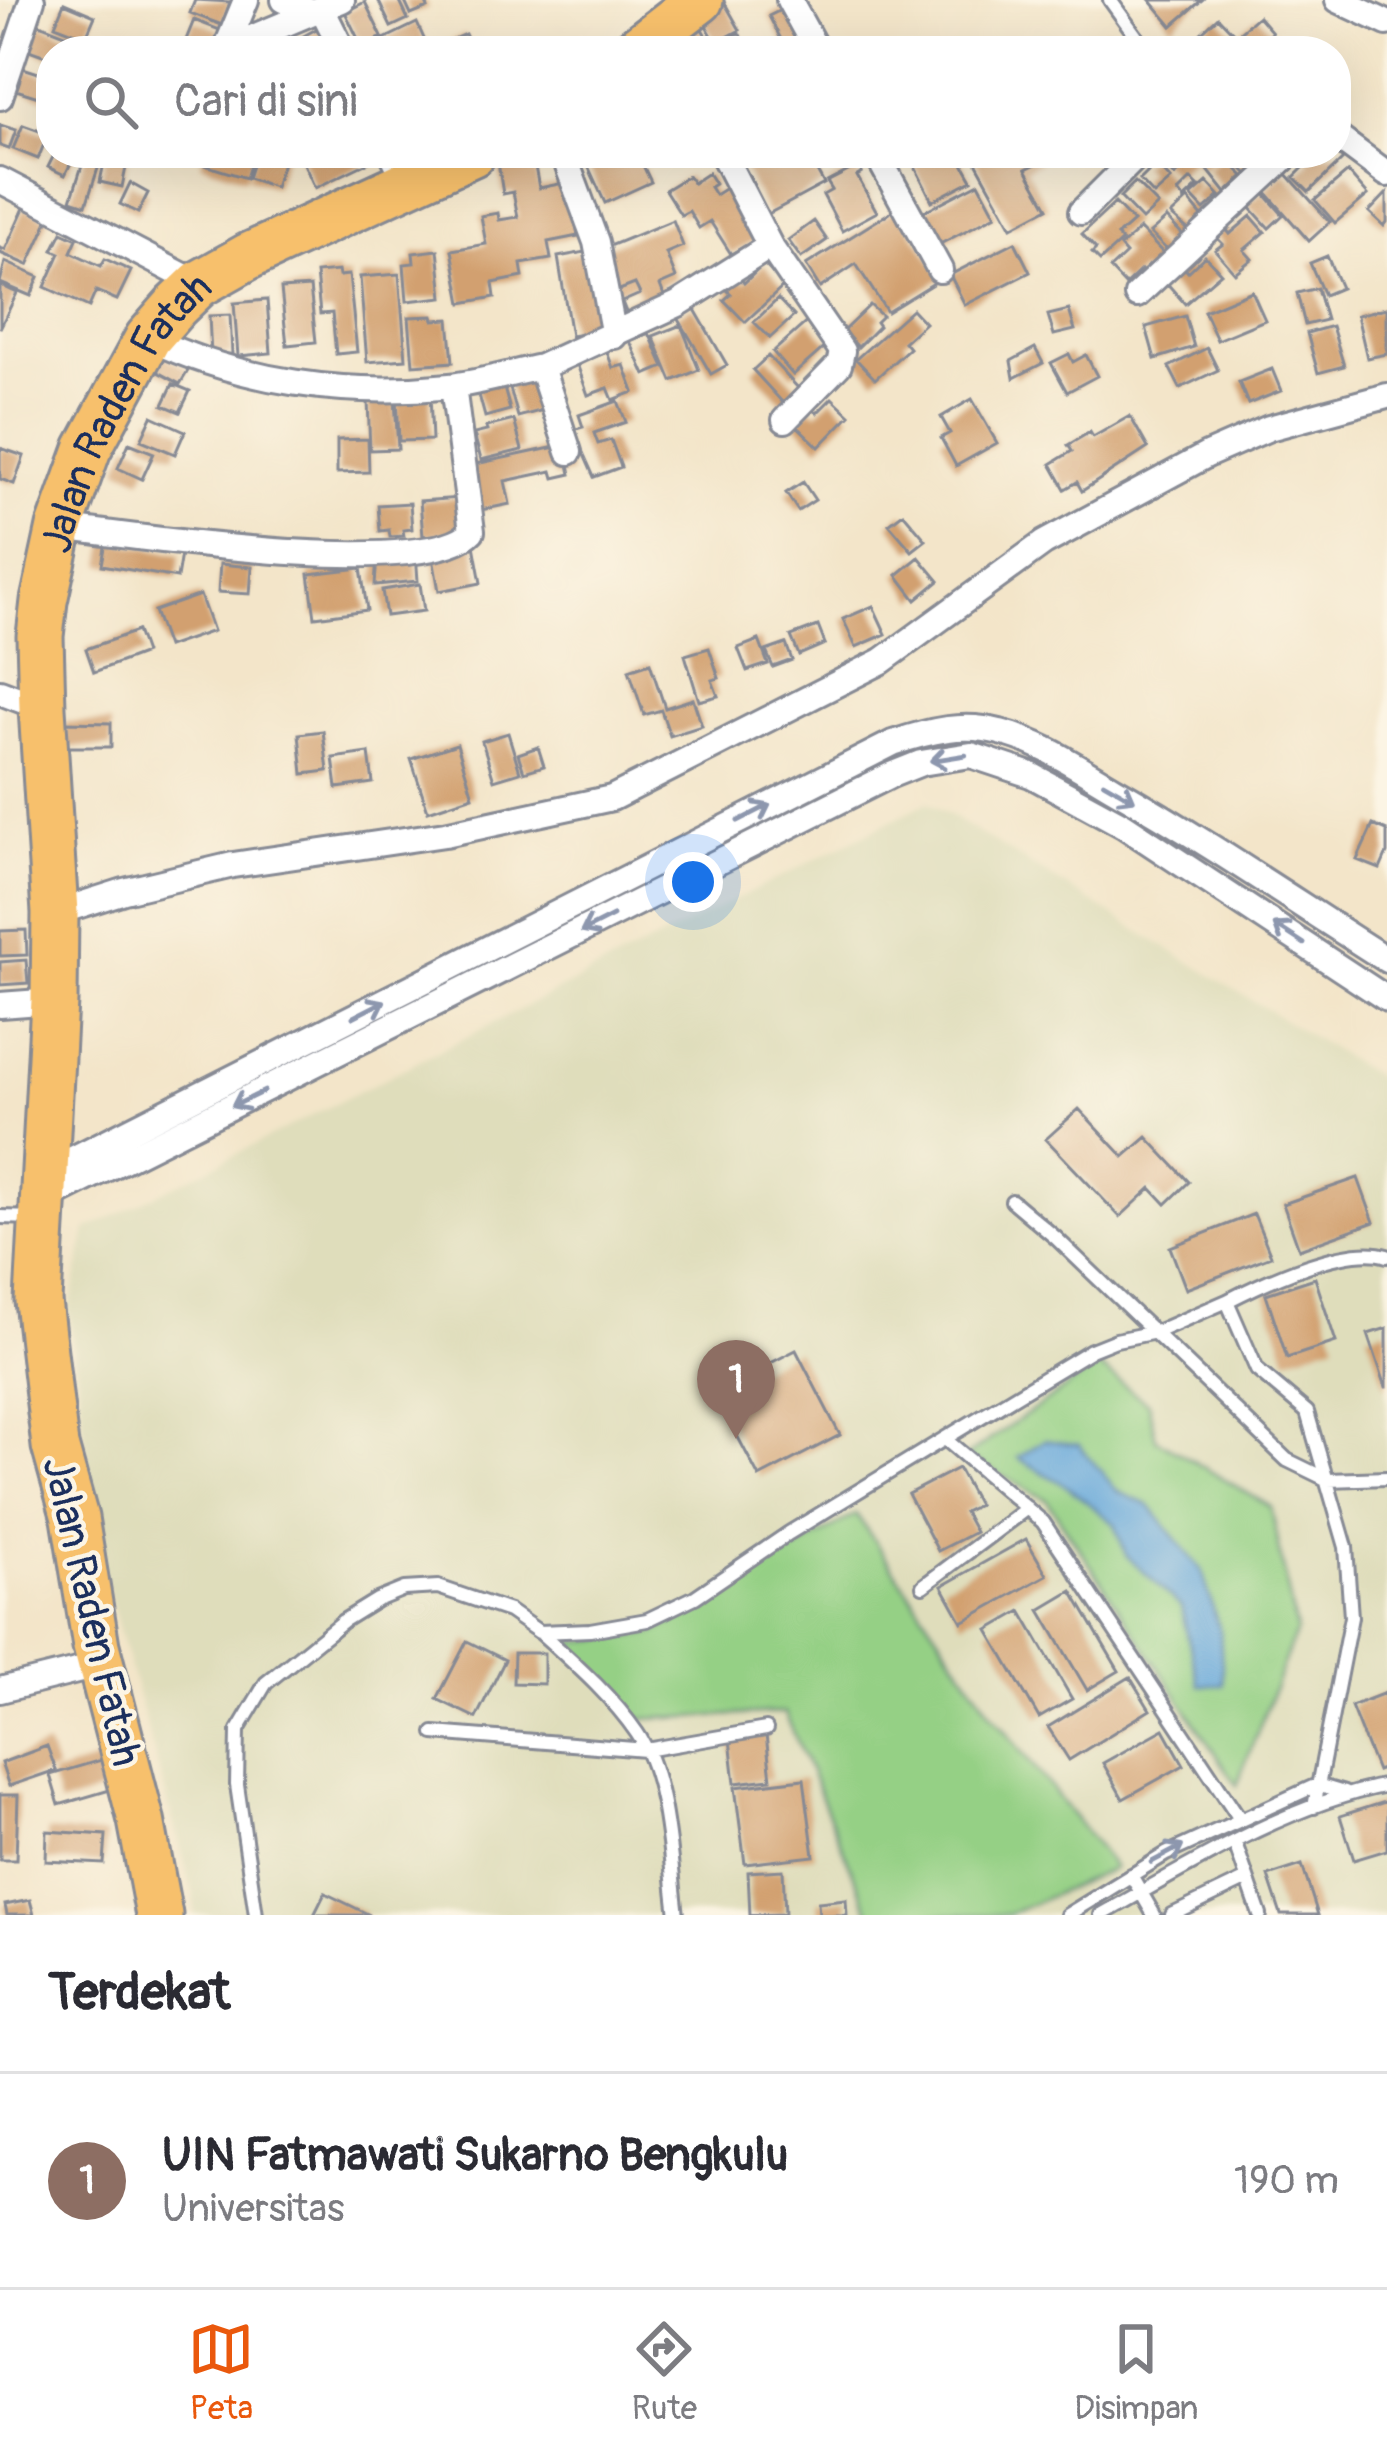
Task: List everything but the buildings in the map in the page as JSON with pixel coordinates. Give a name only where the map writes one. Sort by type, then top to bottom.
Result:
[{"type":"highway","points":[[660,36],[700,0]]},
{"type":"highway","name":"Jalan Raden Fatah","points":[[159,1915],[141,1820],[101,1665],[46,1390],[34,1201],[55,1001],[55,913],[21,700],[40,636],[60,526],[98,428],[148,338],[199,284],[400,169]]},
{"type":"street","points":[[0,97],[32,0]]},
{"type":"street","points":[[231,36],[247,0]]},
{"type":"street","points":[[284,0],[326,7]]},
{"type":"street","points":[[788,0],[808,36]]},
{"type":"street","points":[[1338,0],[1387,23]]},
{"type":"street","points":[[258,36],[326,7]]},
{"type":"street","points":[[326,7],[337,36]]},
{"type":"street","points":[[1351,147],[1387,174]]},
{"type":"street","points":[[569,168],[596,242],[614,336]]},
{"type":"street","points":[[730,168],[770,246],[843,356],[785,420]]},
{"type":"street","points":[[885,168],[940,270]]},
{"type":"street","points":[[1081,212],[1125,168]]},
{"type":"street","points":[[1137,295],[1274,168]]},
{"type":"street","points":[[0,180],[199,284]]},
{"type":"street","points":[[148,338],[188,357],[289,382],[341,389],[453,386],[541,367],[614,336],[692,296],[770,246]]},
{"type":"street","points":[[541,367],[569,452]]},
{"type":"street","points":[[60,526],[291,554],[448,544],[472,531],[453,386]]},
{"type":"street","points":[[55,913],[233,865],[445,834],[612,798],[882,661],[1044,543],[1208,455],[1269,428],[1387,396]]},
{"type":"street","points":[[34,1201],[157,1130],[892,743],[931,730],[977,728],[1042,747],[1161,815],[1387,960]]},
{"type":"street","points":[[157,1130],[891,775],[947,757],[970,755],[998,762],[1123,825],[1387,998]]},
{"type":"street","points":[[0,1005],[55,1001]]},
{"type":"street","points":[[0,1690],[101,1665]]},
{"type":"lane","points":[[1110,0],[1136,36]]},
{"type":"lane","points":[[1012,1201],[1156,1333],[1265,1442],[1328,1480],[1387,1478]]},
{"type":"lane","points":[[538,1632],[647,1620],[722,1579],[789,1533],[1091,1350],[1156,1333],[1333,1259],[1387,1256]]},
{"type":"lane","points":[[1227,1301],[1256,1370],[1307,1412],[1346,1547],[1351,1617],[1314,1807]]},
{"type":"lane","points":[[945,1439],[1043,1522],[1240,1819]]},
{"type":"lane","points":[[923,1586],[1027,1508]]},
{"type":"lane","points":[[256,1915],[237,1785],[235,1748],[242,1718],[266,1683],[344,1622],[404,1589],[438,1587],[509,1611],[538,1632],[611,1703],[646,1750],[662,1808],[677,1915]]},
{"type":"lane","points":[[434,1733],[646,1750],[766,1729]]},
{"type":"lane","points":[[1067,1915],[1131,1875],[1317,1785],[1346,1794]]},
{"type":"lane","points":[[1101,1915],[1234,1843],[1346,1794],[1387,1785]]},
{"type":"lane","points":[[1234,1843],[1260,1915]]},
{"type":"lane","points":[[1131,1875],[1154,1915]]},
{"type":"lane","points":[[1172,1915],[1247,1879]]},
{"type":"shaded area","points":[[928,802],[1387,1083],[1387,1915],[194,1915],[194,1895],[101,1566],[69,1311],[87,1230]]},
{"type":"green space","points":[[1098,1366],[1148,1403],[1156,1439],[1271,1507],[1296,1631],[1237,1785],[1047,1500],[966,1456]]},
{"type":"green space","points":[[856,1514],[992,1713],[1114,1868],[1007,1915],[871,1915],[785,1713],[641,1719],[569,1642],[654,1633]]},
{"type":"water","points":[[1044,1440],[1079,1445],[1118,1492],[1149,1505],[1202,1571],[1220,1633],[1223,1685],[1199,1685],[1181,1607],[1126,1555],[1115,1524],[1068,1487],[1018,1458]]},
{"type":"place","name":"UIN Fatmawati Sukarno Bengkulu","points":[[736,1439]]}]
